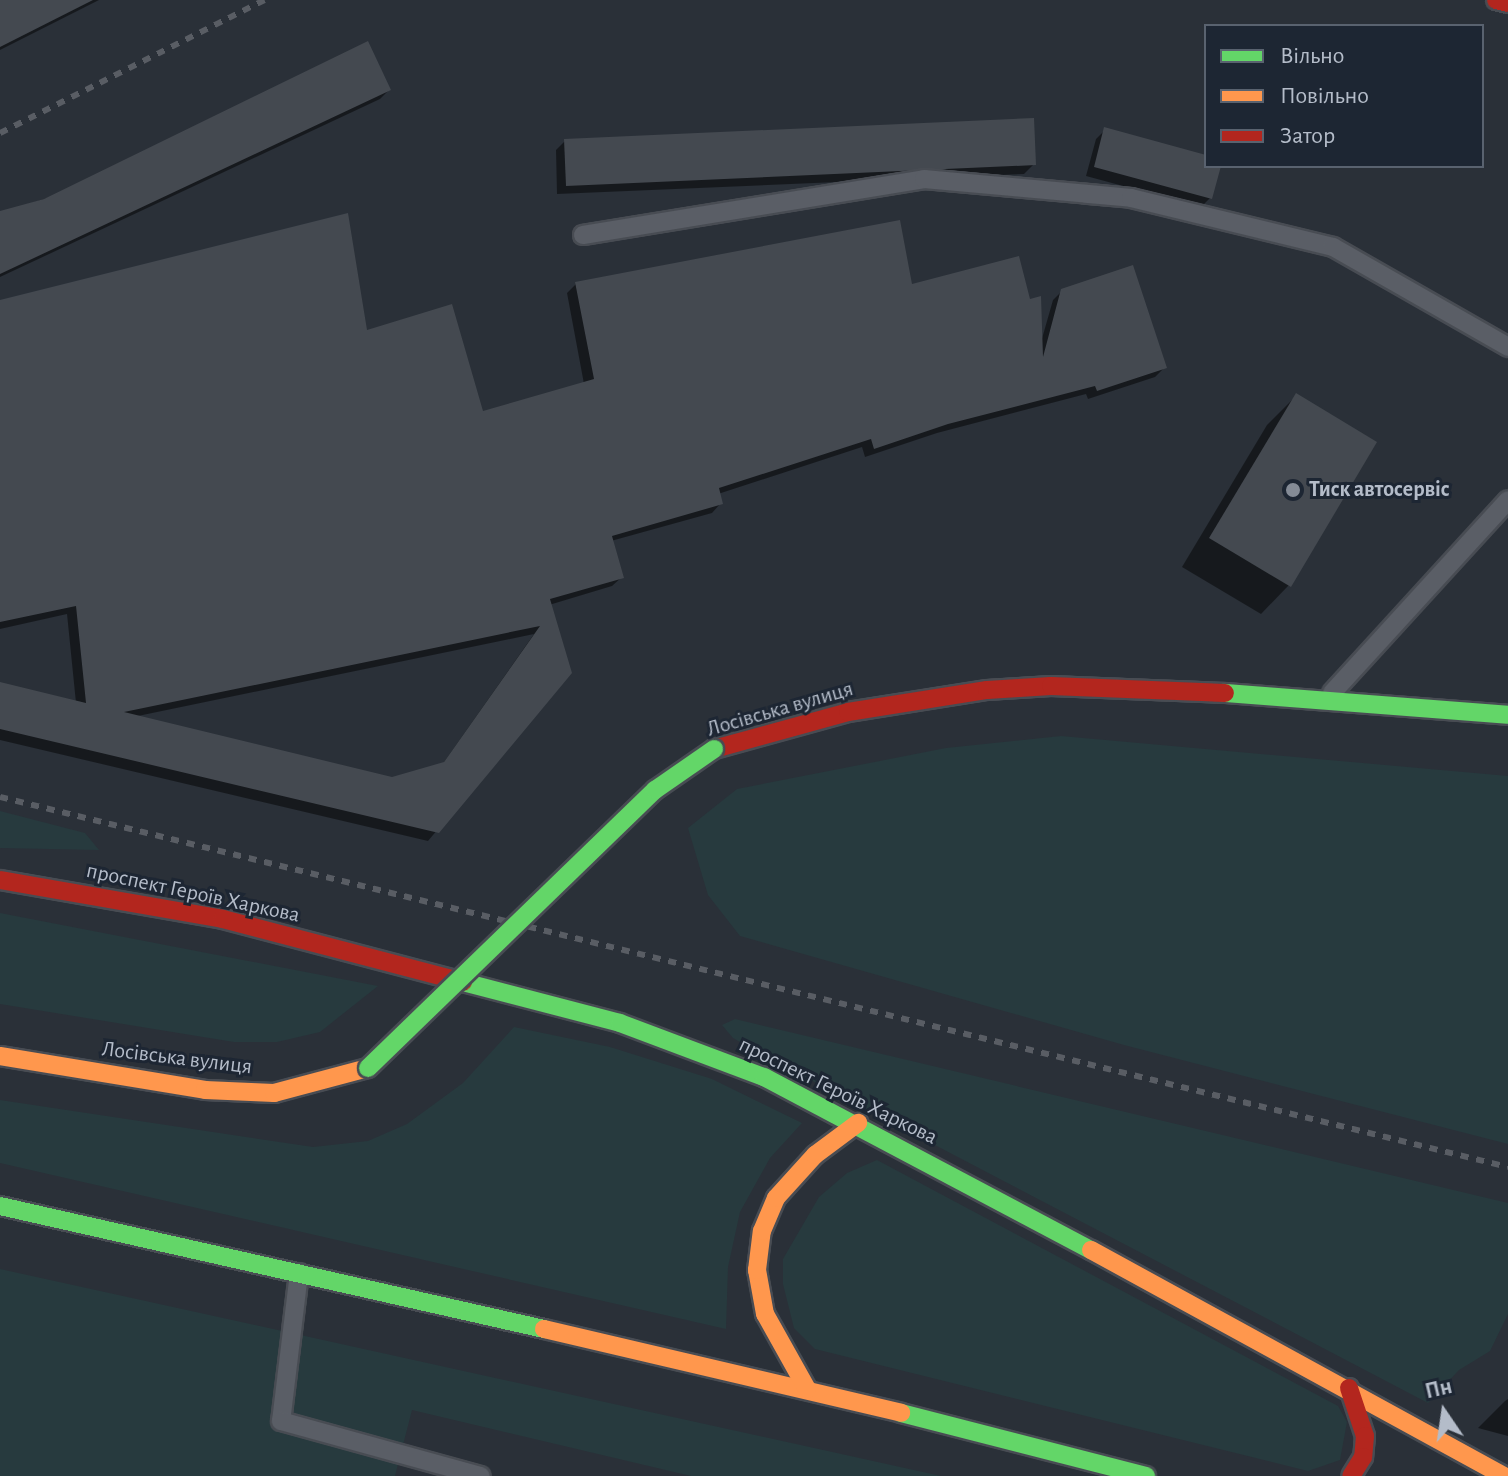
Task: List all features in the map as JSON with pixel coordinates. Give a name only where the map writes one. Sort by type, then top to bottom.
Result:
[{"type":"main road","points":[[1496,0],[1508,3]]},
{"type":"main road","name":"Лосівська вулиця","points":[[0,1056],[205,1090],[274,1093],[323,1084],[368,1068],[655,790],[714,749],[848,712],[987,690],[1051,686],[1328,697],[1508,715]]},
{"type":"main road","name":"проспект Героїв Харкова","points":[[0,880],[223,919],[620,1023],[764,1077],[858,1123],[1349,1388],[1504,1476]]},
{"type":"main road","points":[[807,1389],[765,1314],[757,1270],[762,1231],[776,1198],[815,1155],[858,1123]]},
{"type":"main road","points":[[0,1206],[300,1270],[807,1389],[1146,1476]]},
{"type":"main road","points":[[1349,1388],[1365,1436],[1363,1457],[1351,1476]]},
{"type":"lane","points":[[583,235],[924,179],[1131,198],[1333,247],[1508,347]]},
{"type":"lane","points":[[1328,697],[1508,500]]},
{"type":"lane","points":[[300,1270],[281,1421],[481,1476]]},
{"type":"green space","points":[[1061,736],[1508,776],[1508,1144],[1124,1045],[740,936],[708,895],[688,828],[737,789],[946,748]]},
{"type":"green space","points":[[0,811],[85,833],[99,850],[0,848]]},
{"type":"green space","points":[[0,913],[378,986],[320,1032],[277,1042],[234,1042],[0,1004]]},
{"type":"green space","points":[[735,1019],[1508,1203],[1508,1314],[1490,1351],[1459,1370],[1428,1403],[761,1054],[733,1038],[722,1025]]},
{"type":"green space","points":[[514,1027],[610,1047],[712,1079],[802,1123],[770,1158],[740,1212],[728,1267],[726,1329],[0,1163],[0,1100],[313,1147],[368,1141],[407,1124],[463,1083]]},
{"type":"green space","points":[[877,1160],[1338,1406],[1347,1422],[1340,1460],[1308,1471],[815,1349],[794,1328],[783,1284],[783,1259],[819,1197],[847,1173]]},
{"type":"green space","points":[[0,1269],[941,1476],[691,1476],[412,1410],[395,1476],[0,1476]]},
{"type":"building","points":[[0,0],[93,0],[0,47]]},
{"type":"building","points":[[368,41],[391,90],[0,274],[0,211],[44,199]]},
{"type":"building","points":[[1034,118],[1036,165],[566,186],[564,139]]},
{"type":"building","points":[[1104,127],[1204,154],[1204,168],[1220,168],[1212,199],[1094,167]]},
{"type":"building","points":[[348,213],[367,330],[452,304],[483,411],[594,379],[575,282],[900,220],[912,284],[1019,256],[1030,299],[1041,296],[1043,357],[1061,289],[1133,265],[1167,368],[1097,391],[1095,386],[948,424],[874,449],[871,439],[719,488],[723,504],[612,536],[624,578],[550,599],[572,673],[439,833],[0,729],[0,682],[86,703],[76,606],[0,622],[0,300]],"holes":[[[540,626],[444,762],[392,777],[124,712]]]},
{"type":"building","name":"Тиск автосервіс","points":[[1296,393],[1377,442],[1291,587],[1209,538]]},
{"type":"railway","points":[[0,133],[264,0]]},
{"type":"railway","points":[[0,797],[1508,1167]]},
{"type":"traffic: fast","points":[[1225,693],[1508,715]]},
{"type":"traffic: fast","points":[[368,1068],[655,790],[714,749]]},
{"type":"traffic: fast","points":[[463,982],[620,1023],[764,1077],[1091,1250]]},
{"type":"traffic: fast","points":[[0,1206],[544,1329]]},
{"type":"traffic: fast","points":[[901,1413],[1146,1476]]},
{"type":"traffic: slow","points":[[0,1056],[205,1090],[274,1093],[368,1068]]},
{"type":"traffic: slow","points":[[807,1389],[765,1314],[757,1270],[762,1231],[776,1198],[815,1155],[858,1123]]},
{"type":"traffic: slow","points":[[1091,1250],[1504,1476]]},
{"type":"traffic: slow","points":[[544,1329],[901,1413]]},
{"type":"traffic: jam","points":[[1496,0],[1508,3]]},
{"type":"traffic: jam","points":[[714,749],[848,712],[987,690],[1051,686],[1225,693]]},
{"type":"traffic: jam","points":[[0,880],[223,919],[463,982]]},
{"type":"traffic: jam","points":[[1349,1388],[1365,1436],[1363,1457],[1351,1476]]},
{"type":"place","name":"Тиск автосервіс","points":[[1293,490]]}]
